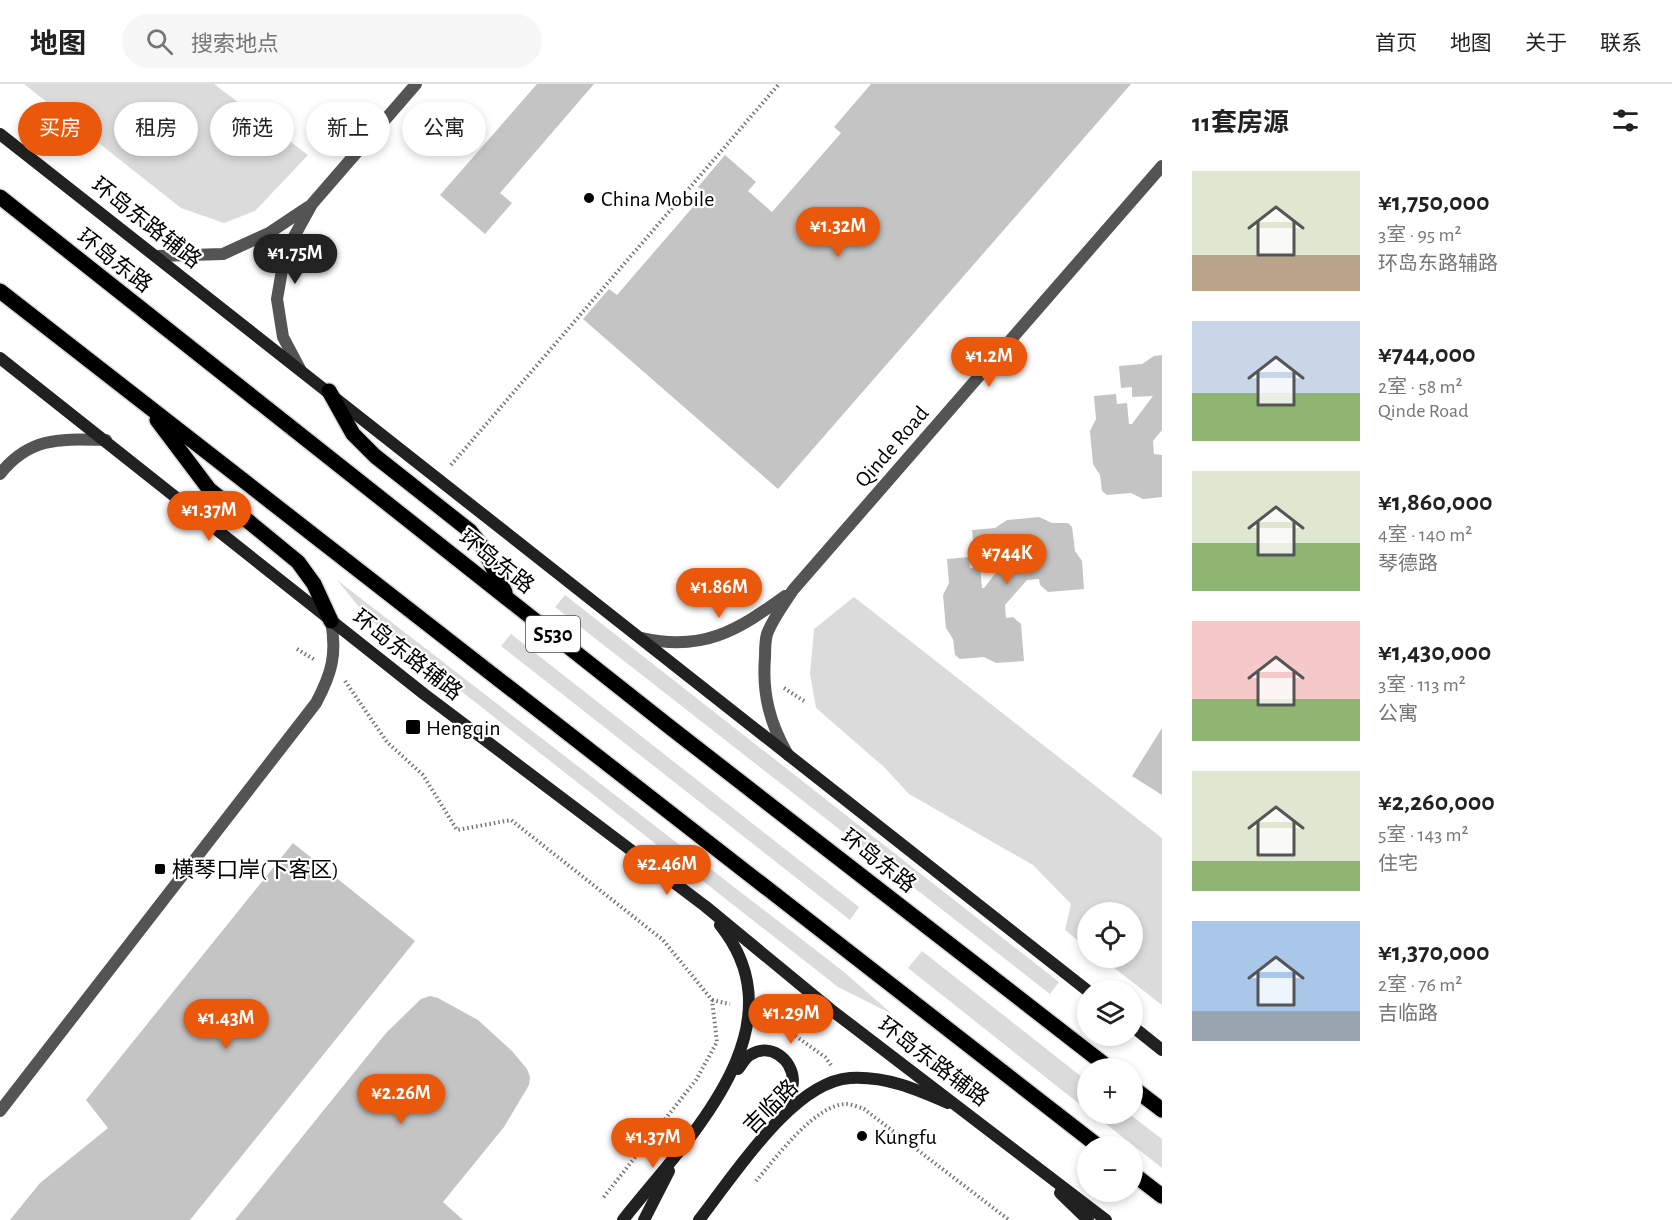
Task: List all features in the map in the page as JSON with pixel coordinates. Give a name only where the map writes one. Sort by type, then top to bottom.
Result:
[{"type":"main road","name":"环岛东路辅路","points":[[0,134],[1077,982]]},
{"type":"main road","name":"环岛东路","points":[[0,197],[507,598],[1096,1058]]},
{"type":"main road","points":[[0,291],[1085,1136]]},
{"type":"main road","name":"环岛东路辅路","points":[[0,358],[331,621],[705,906],[830,1009],[1106,1220]]},
{"type":"main road","points":[[329,391],[354,434],[375,456],[470,531],[482,546],[507,598]]},
{"type":"main road","points":[[147,405],[209,489],[298,562],[314,584],[331,621]]},
{"type":"main road","name":"吉临路","points":[[622,1220],[691,1134],[728,1081],[747,1034],[746,976],[733,941],[705,906]]},
{"type":"main road","points":[[1143,1035],[1162,1050]]},
{"type":"main road","points":[[728,1081],[750,1055],[764,1050],[779,1053],[791,1068],[793,1083],[777,1122]]},
{"type":"main road","name":"吉临路","points":[[699,1220],[777,1122],[821,1087],[849,1078],[877,1079],[904,1084],[966,1111]]},
{"type":"main road","points":[[1143,1095],[1162,1110]]},
{"type":"main road","points":[[644,1220],[691,1134]]},
{"type":"main road","points":[[1019,1152],[1088,1220]]},
{"type":"main road","points":[[1143,1181],[1162,1196]]},
{"type":"street","points":[[300,369],[283,337],[277,298],[285,253],[312,204],[417,84]]},
{"type":"street","name":"Qinde Road","points":[[793,590],[1162,166]]},
{"type":"street","points":[[157,256],[223,254],[269,233],[312,204]]},
{"type":"street","points":[[0,474],[17,456],[34,445],[60,439],[106,440]]},
{"type":"street","points":[[642,638],[668,644],[694,643],[719,635],[746,622],[793,590]]},
{"type":"street","points":[[788,756],[767,710],[763,674],[767,636],[793,590]]},
{"type":"street","points":[[0,1111],[316,703],[331,668],[335,643],[331,621]]},
{"type":"path","points":[[440,479],[779,84]]},
{"type":"path","points":[[297,649],[331,668],[349,685],[387,742],[423,775],[457,830],[511,820],[663,940],[712,1000],[717,1042],[696,1080],[603,1198]]},
{"type":"path","points":[[783,687],[804,701]]},
{"type":"path","points":[[756,1180],[799,1133],[824,1111],[846,1104],[864,1109],[1009,1220]]},
{"type":"shaded area","points":[[24,84],[214,84],[238,102],[210,102],[210,156],[294,156],[294,144],[307,156],[255,211],[224,223],[181,208],[115,156],[198,156],[198,102],[114,102],[114,155],[102,146],[102,102],[47,102]]},
{"type":"shaded area","points":[[337,580],[844,972],[892,1014],[838,987],[368,618]]},
{"type":"shaded area","points":[[565,595],[1059,982],[1050,994],[555,607]]},
{"type":"shaded area","points":[[854,597],[1162,838],[1162,1005],[1143,990],[1143,980],[1130,980],[1114,968],[1143,968],[1143,902],[1077,902],[1077,940],[1065,930],[1071,904],[1033,865],[909,794],[884,767],[816,708],[810,674],[814,629]]},
{"type":"shaded area","points":[[511,634],[859,907],[850,920],[501,646]]},
{"type":"shaded area","points":[[922,951],[1077,1073],[1077,1102],[908,968]]},
{"type":"shaded area","points":[[1106,1124],[1142,1124],[1162,1139],[1162,1168],[1143,1153],[1143,1136],[1121,1136]]},
{"type":"building","points":[[537,84],[594,84],[500,193],[512,203],[485,234],[440,195],[474,156],[486,156],[486,142]]},
{"type":"building","points":[[871,84],[1131,84],[778,489],[583,319],[609,289],[617,295],[705,193],[698,187],[725,155],[756,182],[748,191],[772,212],[841,133],[834,127]]},
{"type":"building","points":[[1162,355],[1162,430],[1153,441],[1154,454],[1162,455],[1162,497],[1143,499],[1131,493],[1107,495],[1102,491],[1100,475],[1093,464],[1090,431],[1096,419],[1094,396],[1116,394],[1117,404],[1127,403],[1129,424],[1132,424],[1153,396],[1132,397],[1132,387],[1121,388],[1119,366],[1142,364],[1154,356]]},
{"type":"building","points":[[1039,517],[1052,523],[1068,523],[1072,527],[1075,551],[1082,561],[1084,589],[1048,592],[1040,585],[1039,579],[1027,580],[1005,605],[1006,618],[1013,617],[1021,624],[1024,661],[996,663],[984,657],[960,659],[955,655],[953,639],[946,628],[943,595],[949,583],[947,559],[969,557],[970,568],[980,567],[982,588],[984,588],[1006,560],[985,561],[985,551],[974,552],[972,530],[995,528],[1007,520]]},
{"type":"building","points":[[1162,728],[1162,795],[1132,776]]},
{"type":"building","points":[[293,843],[415,941],[190,1220],[10,1220],[40,1183],[108,1128],[86,1100]]},
{"type":"building","points":[[430,996],[478,1020],[512,1051],[527,1069],[530,1077],[529,1085],[504,1127],[443,1202],[463,1220],[235,1220],[386,1033],[421,999]]},
{"type":"place","name":"China Mobile","points":[[589,198]]},
{"type":"place","name":"Hengqin","points":[[413,727]]},
{"type":"place","name":"横琴口岸(下客区)","points":[[160,869]]},
{"type":"place","name":"Kungfu","points":[[862,1136]]}]
